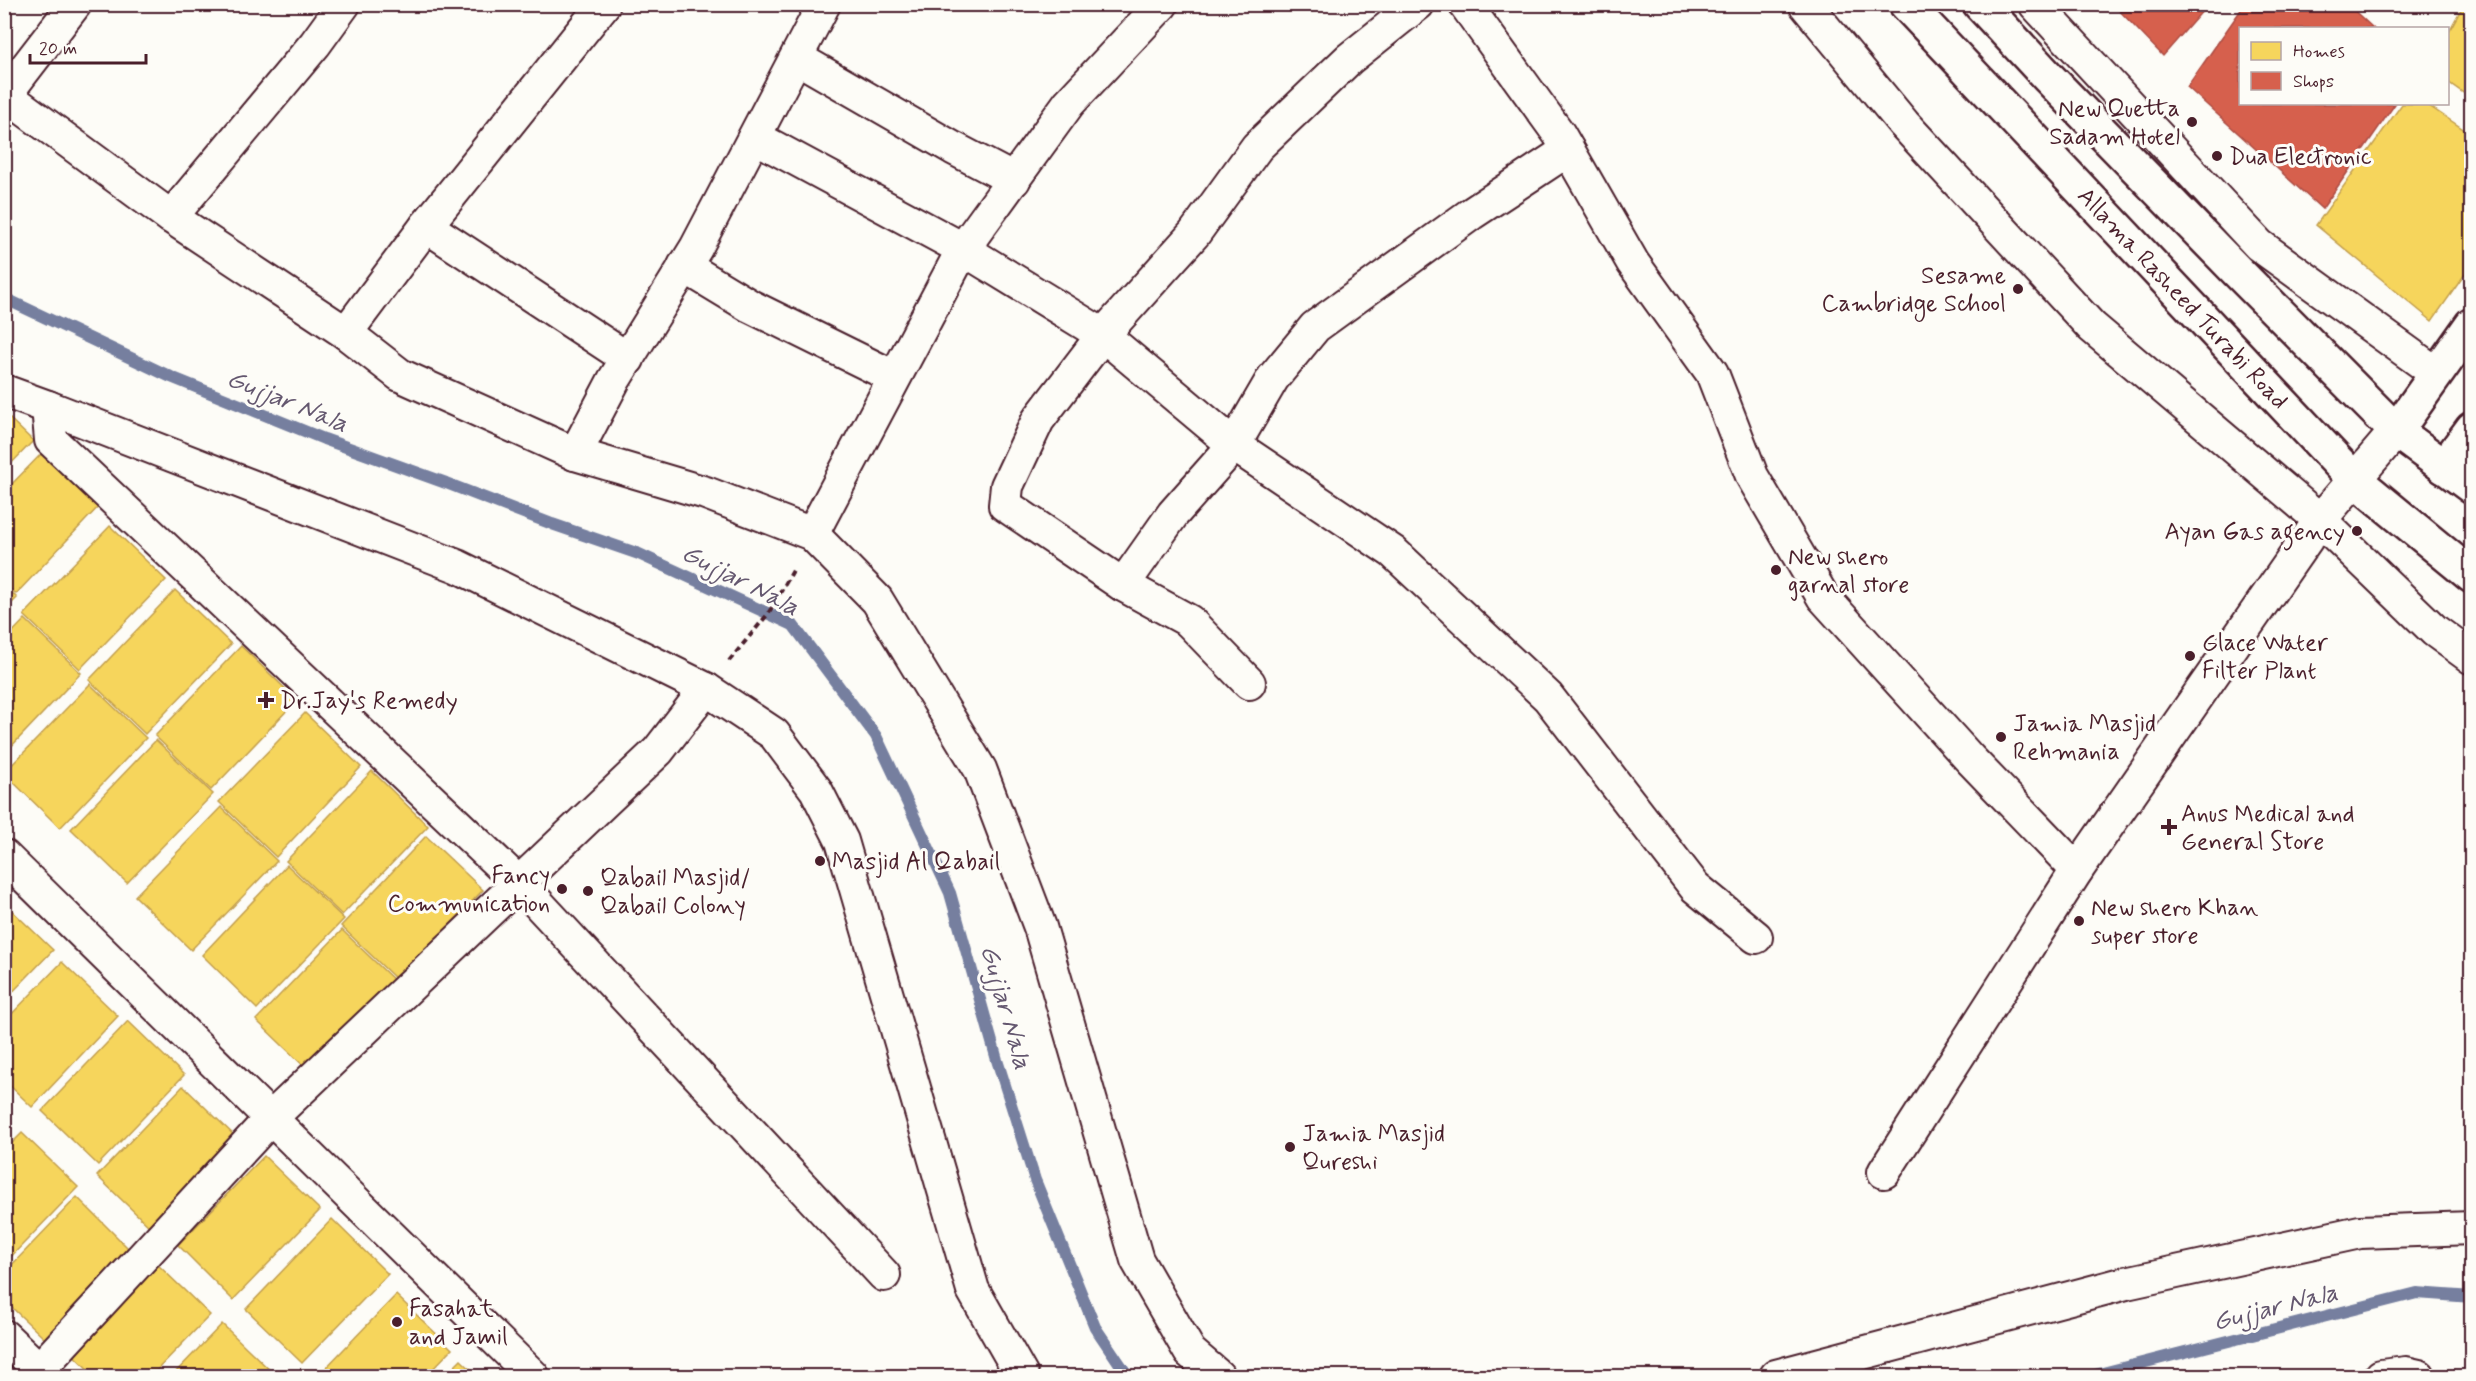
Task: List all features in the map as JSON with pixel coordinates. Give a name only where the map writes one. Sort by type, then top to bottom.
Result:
[{"type":"main road","name":"Allama Rasheed Turabi Road","points":[[1906,4],[2354,479],[2472,576]]},
{"type":"main road","points":[[1980,4],[2179,212],[2396,431],[2472,486]]},
{"type":"main road","points":[[2396,431],[2472,324]]},
{"type":"main road","points":[[2444,467],[2472,429]]},
{"type":"street","points":[[75,4],[5,94],[171,217],[346,333],[400,375],[575,454],[706,493],[812,534],[877,600],[980,769],[1040,927],[1137,1260],[1190,1352],[1218,1377]]},
{"type":"street","points":[[171,217],[315,44],[344,4]]},
{"type":"street","points":[[346,333],[426,226],[604,4]]},
{"type":"street","points":[[575,454],[684,266],[824,4]]},
{"type":"street","points":[[1249,683],[1189,621],[1123,585],[1005,505],[1006,486],[1038,420],[1103,335],[1194,234],[1257,147],[1349,59],[1418,4]]},
{"type":"street","points":[[1465,4],[1559,134],[1634,263],[1712,373],[1752,476],[1822,597],[1970,759],[2078,870]]},
{"type":"street","points":[[1805,4],[1904,124],[2092,327],[2320,520],[2435,631],[2472,658]]},
{"type":"street","points":[[2035,4],[2259,245],[2436,374]]},
{"type":"street","points":[[812,534],[963,249],[1069,104],[1150,9]]},
{"type":"street","points":[[797,58],[953,148],[1014,180]]},
{"type":"street","points":[[755,136],[963,249],[1103,335],[1234,445],[1394,552],[1548,697],[1695,887],[1756,937]]},
{"type":"street","points":[[1123,585],[1173,514],[1234,445],[1273,378],[1315,327],[1471,214],[1568,150]]},
{"type":"street","points":[[426,226],[628,359]]},
{"type":"street","points":[[684,266],[750,306],[894,377]]},
{"type":"street","points":[[4,391],[457,566],[706,690],[774,734],[816,790],[842,840],[974,1290],[1022,1377]]},
{"type":"street","points":[[48,407],[51,440],[520,884],[884,1275]]},
{"type":"street","points":[[1884,1172],[2078,870],[2320,520],[2396,431]]},
{"type":"street","points":[[4,1336],[39,1374],[271,1118],[658,752],[706,690]]},
{"type":"street","points":[[4,856],[533,1377]]},
{"type":"street","points":[[1776,1377],[2126,1283],[2360,1232],[2472,1228]]},
{"type":"street","points":[[2381,1377],[2406,1373],[2419,1377]]},
{"type":"path","points":[[706,690],[783,592]]},
{"type":"building: Homes","points":[[2464,4],[2472,4],[2472,99],[2449,83],[2449,31]]},
{"type":"building: Homes","points":[[2401,105],[2427,105],[2472,135],[2472,264],[2432,321],[2316,225]]},
{"type":"building: Homes","points":[[4,413],[33,441],[4,471]]},
{"type":"building: Homes","points":[[45,450],[101,504],[16,594],[4,583],[4,492]]},
{"type":"building: Homes","points":[[110,526],[166,580],[80,669],[24,615]]},
{"type":"building: Homes","points":[[4,585],[17,598],[4,611]]},
{"type":"building: Homes","points":[[175,590],[231,644],[145,734],[89,680]]},
{"type":"building: Homes","points":[[25,619],[81,673],[4,754],[4,641]]},
{"type":"building: Homes","points":[[241,646],[297,700],[211,790],[155,736]]},
{"type":"building: Homes","points":[[90,684],[146,738],[60,828],[4,773]]},
{"type":"building: Homes","points":[[305,713],[361,767],[276,857],[219,802]]},
{"type":"building: Homes","points":[[156,740],[213,794],[127,883],[71,829]]},
{"type":"building: Homes","points":[[372,771],[428,826],[342,915],[286,861]]},
{"type":"building: Homes","points":[[221,807],[277,861],[191,950],[135,896]]},
{"type":"building: Homes","points":[[426,836],[483,890],[397,980],[341,926]]},
{"type":"building: Homes","points":[[287,865],[344,919],[257,1009],[202,955]]},
{"type":"building: Homes","points":[[4,903],[53,950],[4,1001]]},
{"type":"building: Homes","points":[[342,930],[398,984],[312,1074],[256,1020]]},
{"type":"building: Homes","points":[[62,962],[118,1016],[32,1107],[4,1080],[4,1022]]},
{"type":"building: Homes","points":[[128,1021],[184,1075],[98,1165],[42,1111]]},
{"type":"building: Homes","points":[[183,1086],[239,1140],[153,1230],[97,1176]]},
{"type":"building: Homes","points":[[22,1133],[78,1187],[4,1264],[4,1151]]},
{"type":"building: Homes","points":[[264,1156],[320,1210],[233,1300],[178,1245]]},
{"type":"building: Homes","points":[[77,1197],[132,1252],[47,1341],[4,1300],[4,1273]]},
{"type":"building: Homes","points":[[332,1219],[388,1274],[302,1363],[246,1309]]},
{"type":"building: Homes","points":[[154,1261],[210,1315],[151,1376],[95,1376],[68,1350]]},
{"type":"building: Homes","name":"Fasahat and Jamil","points":[[396,1295],[452,1349],[426,1376],[318,1376]]},
{"type":"building: Homes","points":[[222,1324],[276,1376],[172,1376]]},
{"type":"building: Homes","points":[[461,1360],[478,1376],[445,1376]]},
{"type":"building: Shops","points":[[2113,4],[2202,4],[2205,8],[2163,56]]},
{"type":"building: Shops","points":[[2245,4],[2347,4],[2372,27],[2239,27],[2239,105],[2394,105],[2322,209],[2187,87]]},
{"type":"waterway","name":"Gujjar Nala","points":[[4,298],[171,377],[324,439],[639,554],[793,625],[876,736],[950,893],[997,1060],[1035,1180],[1095,1327],[1128,1376]]},
{"type":"waterway","name":"Gujjar Nala","points":[[2091,1376],[2417,1293],[2472,1297]]},
{"type":"place","name":"New Quetta Sadam Hotel","points":[[2192,122]]},
{"type":"place","name":"Dua Electronic","points":[[2217,156]]},
{"type":"place","name":"Sesame Cambridge School","points":[[2018,289]]},
{"type":"place","name":"Ayan Gas agency","points":[[2357,531]]},
{"type":"place","name":"New shero garnal store","points":[[1776,570]]},
{"type":"place","name":"Glace Water Filter Plant","points":[[2190,656]]},
{"type":"place","name":"Dr.Jay's Remedy","points":[[266,700]]},
{"type":"place","name":"Jamia Masjid Rehmania","points":[[2001,737]]},
{"type":"place","name":"Anus Medical and General Store","points":[[2169,827]]},
{"type":"place","name":"Masjid Al Qabail","points":[[820,861]]},
{"type":"place","name":"Fancy Communication","points":[[562,889]]},
{"type":"place","name":"Qabail Masjid/ Qabail Colony","points":[[588,891]]},
{"type":"place","name":"New shero Khan super store","points":[[2079,921]]},
{"type":"place","name":"Jamia Masjid Qureshi","points":[[1290,1147]]},
{"type":"place","name":"Fasahat and Jamil","points":[[397,1322]]}]
